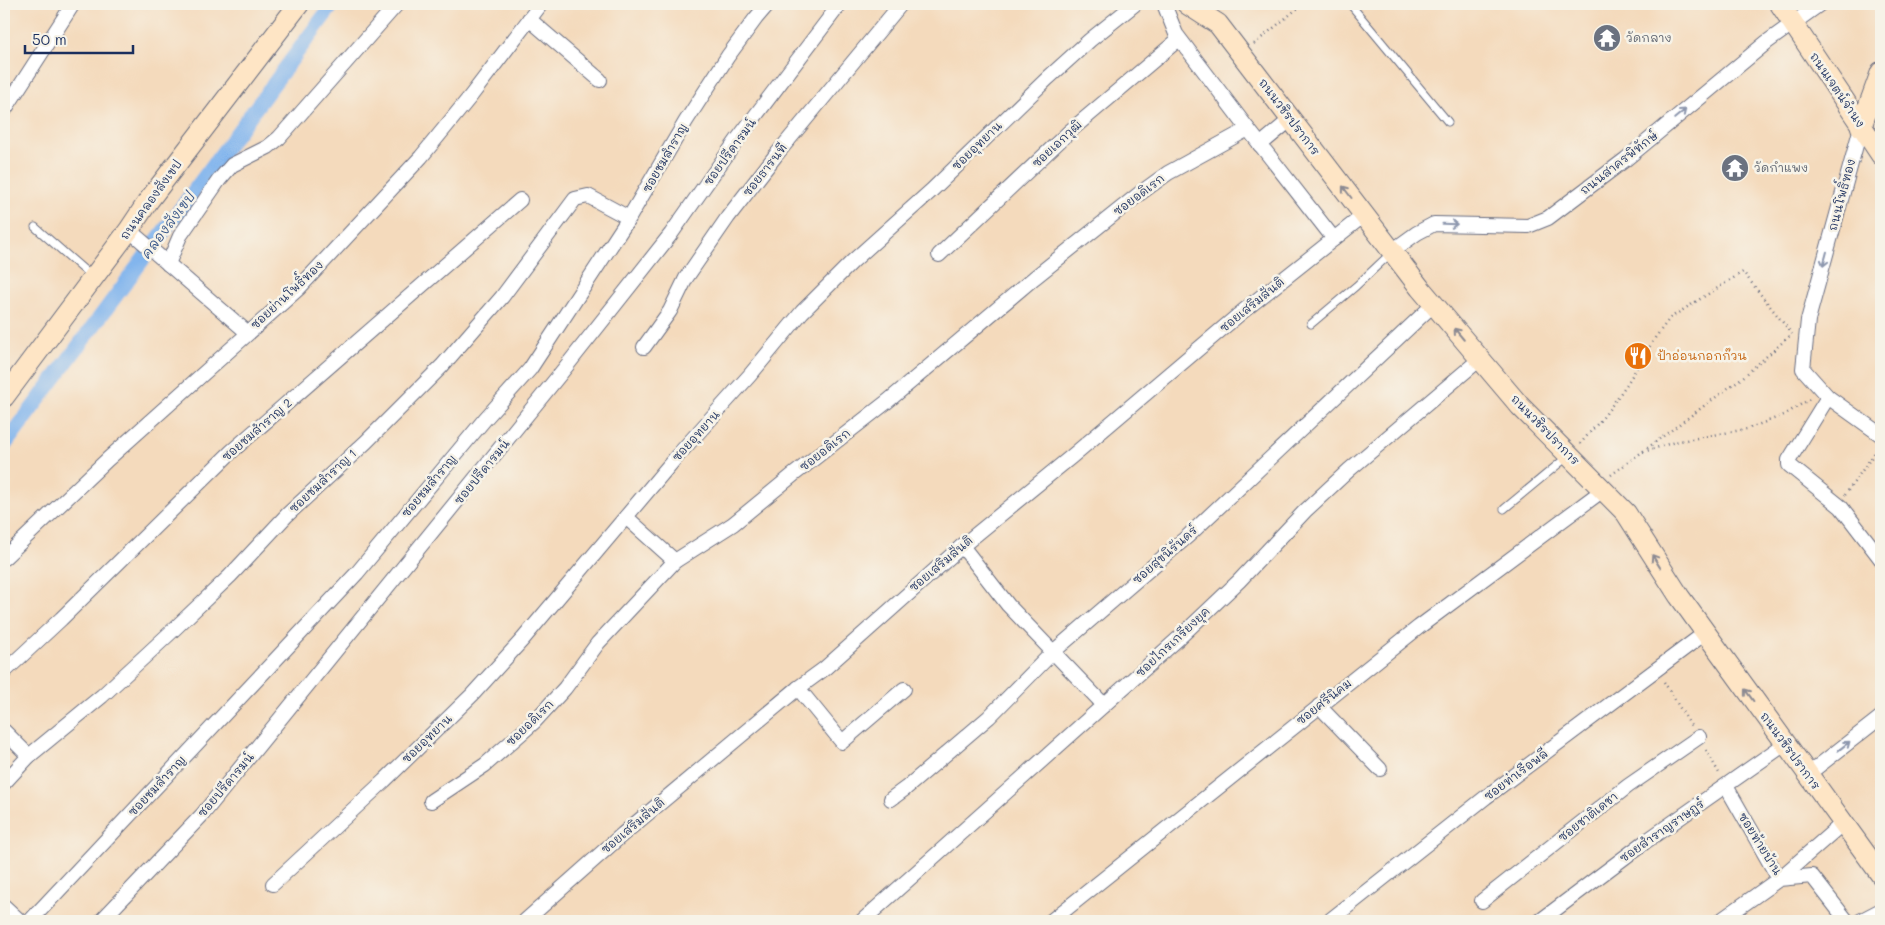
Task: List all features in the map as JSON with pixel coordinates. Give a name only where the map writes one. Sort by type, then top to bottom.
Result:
[{"type":"street","points":[[4,111],[73,4]]},
{"type":"street","name":"ถนนคลองสังเขป","points":[[4,397],[94,278],[149,200],[299,4]]},
{"type":"street","points":[[165,262],[180,236],[218,180],[232,165],[268,147],[278,138],[397,4]]},
{"type":"street","name":"ซอยย่านโพธิ์ทอง","points":[[4,558],[108,459],[298,288],[421,157],[470,97],[541,4]]},
{"type":"street","name":"ซอยชมสำราญ","points":[[30,921],[357,573],[530,368],[630,218],[686,121],[722,64],[768,4]]},
{"type":"street","name":"ซอยปรีดารมน์","points":[[101,921],[202,815],[561,373],[672,234],[737,140],[840,4]]},
{"type":"street","name":"ซอยธารนที","points":[[644,347],[670,311],[686,278],[728,217],[776,155],[901,4]]},
{"type":"street","name":"ซอยอุทยาน","points":[[273,884],[384,781],[472,695],[523,639],[678,455],[750,375],[802,312],[853,261],[931,191],[1048,78],[1090,40],[1135,4]]},
{"type":"street","points":[[1164,4],[1179,39],[1334,239]]},
{"type":"street","name":"ถนนวชิรปราการ","points":[[1187,4],[1218,24],[1434,304],[1520,406],[1626,514],[1705,633],[1881,875]]},
{"type":"street","name":"ถนนเจตน์จำนง","points":[[1780,4],[1881,155]]},
{"type":"street","name":"ถนนสาครพิทักษ์","points":[[1392,252],[1434,224],[1528,226],[1548,218],[1626,159],[1767,42],[1820,4]]},
{"type":"street","points":[[529,18],[600,80]]},
{"type":"street","name":"ซอยเอกวุฒิ","points":[[939,255],[1070,131],[1179,39]]},
{"type":"street","name":"ถนนโพธิ์ทอง","points":[[1881,72],[1861,127],[1808,320],[1803,369],[1825,394],[1881,435]]},
{"type":"street","points":[[1260,145],[1291,119]]},
{"type":"street","name":"ซอยอดิเรก","points":[[431,801],[485,765],[534,722],[565,688],[598,644],[675,561],[733,524],[793,474],[888,401],[1034,278],[1168,172],[1248,129]]},
{"type":"street","name":"ซอยชมสำราญ 1","points":[[4,783],[29,756],[102,696],[230,576],[287,514],[366,442],[442,366],[502,297],[575,199],[588,196],[630,218]]},
{"type":"street","name":"ซอยชมสำราญ 2","points":[[4,672],[61,619],[232,451],[520,200]]},
{"type":"street","name":"ซอยเสริมสันติ","points":[[524,921],[623,834],[798,688],[824,669],[962,546],[1071,457],[1242,312],[1364,215]]},
{"type":"street","points":[[129,230],[248,333]]},
{"type":"street","name":"ซอยสุขนิรันดร์","points":[[890,799],[906,788],[989,717],[1053,652],[1188,536],[1434,304]]},
{"type":"street","name":"ซอยไกรเกรียงยุค","points":[[862,921],[1240,581],[1305,511],[1349,470],[1480,358]]},
{"type":"street","points":[[1825,394],[1789,460],[1790,465],[1838,504],[1881,559]]},
{"type":"street","name":"ซอยศรีนิคม","points":[[1051,921],[1319,706],[1600,487]]},
{"type":"street","points":[[626,517],[675,561]]},
{"type":"street","points":[[962,546],[1008,605],[1104,705]]},
{"type":"street","name":"ซอยท่าเรือพลี","points":[[1330,921],[1486,797],[1705,633]]},
{"type":"street","points":[[798,688],[842,742],[904,689]]},
{"type":"street","points":[[1319,706],[1380,769]]},
{"type":"street","points":[[1807,775],[1881,717]]},
{"type":"street","points":[[4,731],[29,756]]},
{"type":"street","name":"ซอยชาติเดชา","points":[[1482,901],[1621,792],[1699,737]]},
{"type":"street","name":"ซอยสำราญราษฎร์","points":[[1540,921],[1645,842],[1785,744]]},
{"type":"street","name":"ซอยท้ายบ้าน","points":[[1726,786],[1779,879],[1812,876],[1847,921]]},
{"type":"street","points":[[1720,921],[1779,879],[1843,823]]},
{"type":"street","points":[[4,906],[20,921]]},
{"type":"street","points":[[1862,921],[1881,910]]},
{"type":"lane","points":[[1350,4],[1448,122]]},
{"type":"lane","points":[[35,228],[94,278]]},
{"type":"lane","points":[[1312,324],[1392,252]]},
{"type":"lane","points":[[1504,509],[1569,455]]},
{"type":"path","points":[[1242,54],[1303,4]]},
{"type":"path","points":[[1569,455],[1605,415],[1670,318],[1743,272],[1792,334]]},
{"type":"path","points":[[1600,487],[1641,453],[1743,377],[1808,320]]},
{"type":"path","points":[[1641,453],[1675,442],[1747,429],[1784,415],[1825,394]]},
{"type":"path","points":[[1838,504],[1881,444]]},
{"type":"waterway","name":"คลองสังเขป","points":[[4,446],[333,4]]},
{"type":"place","name":"วัดกลาง","points":[[1607,38]]},
{"type":"place","name":"วัดกำแพง","points":[[1735,168]]},
{"type":"place","name":"ป้าอ่อนกอกก๊วน","points":[[1638,356]]}]
